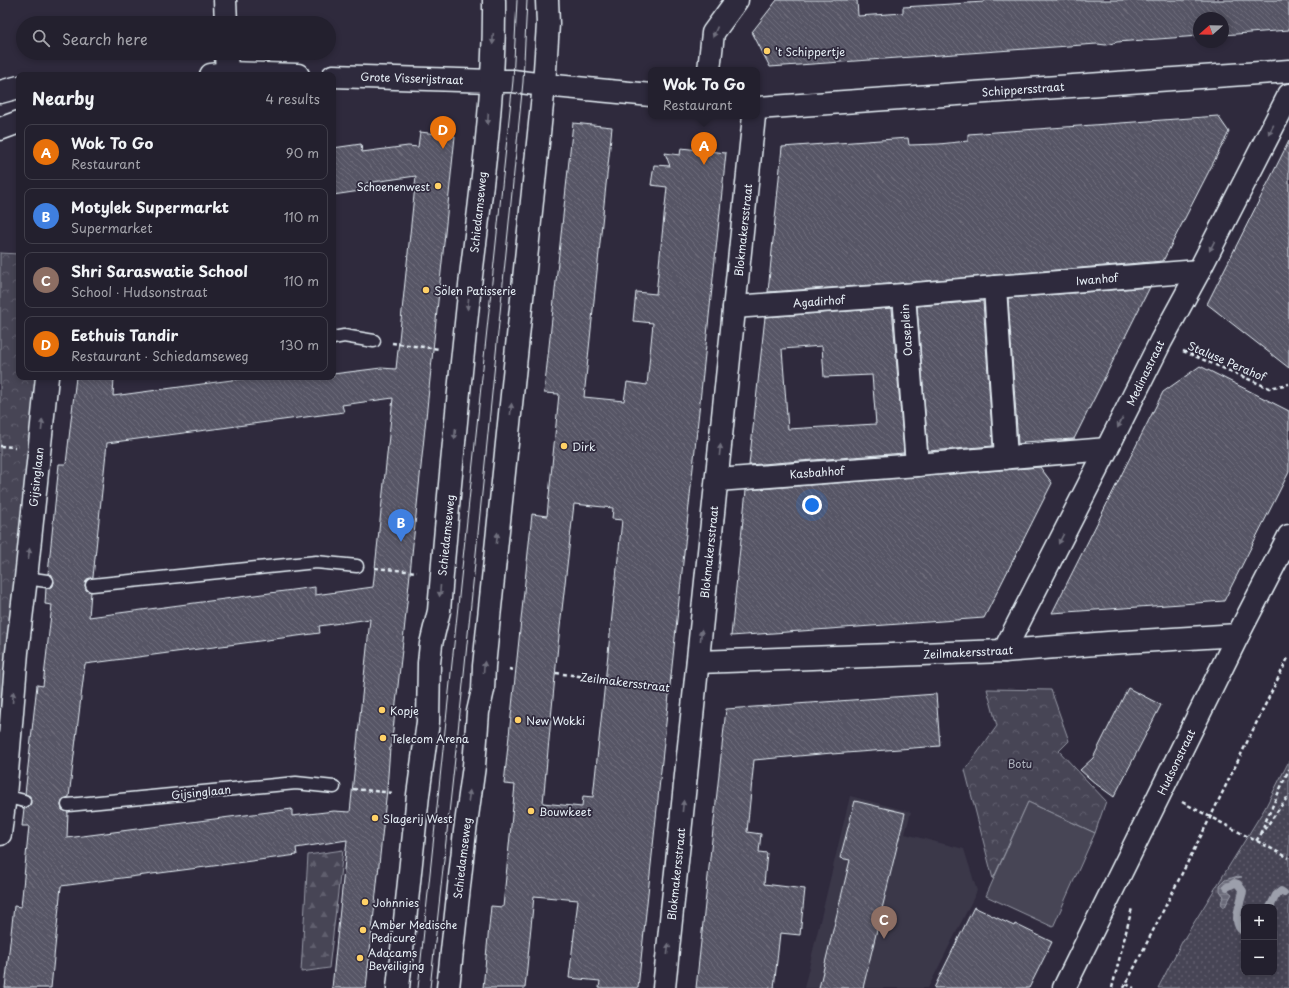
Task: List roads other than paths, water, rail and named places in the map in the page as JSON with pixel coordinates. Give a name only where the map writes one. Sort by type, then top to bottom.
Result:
[{"type":"street","points":[[225,0],[226,16]]},
{"type":"street","name":"Schiedamseweg","points":[[398,988],[418,795],[428,722],[429,663],[431,644],[438,611],[442,575],[463,352],[488,126],[494,0]]},
{"type":"street","name":"Schiedamseweg","points":[[448,988],[465,831],[474,766],[478,712],[483,690],[544,85],[548,0]]},
{"type":"street","points":[[709,67],[713,33],[737,0]]},
{"type":"street","points":[[221,67],[269,72]]},
{"type":"street","name":"Schippersstraat","points":[[760,108],[1289,71]]},
{"type":"street","name":"Grote Visserijstraat","points":[[336,76],[491,80]]},
{"type":"street","points":[[491,80],[648,95]]},
{"type":"street","points":[[0,92],[16,87]]},
{"type":"street","name":"Medinastraat","points":[[1004,651],[1161,341],[1199,271],[1289,95]]},
{"type":"street","name":"Blokmakersstraat","points":[[664,988],[754,119]]},
{"type":"street","points":[[0,129],[16,123]]},
{"type":"street","name":"Iwanhof","points":[[995,287],[1199,271]]},
{"type":"street","points":[[995,287],[1006,458]]},
{"type":"street","name":"Oaseplein","points":[[917,465],[904,294],[995,287]]},
{"type":"street","name":"Agadirhof","points":[[734,307],[904,294]]},
{"type":"street","name":"Gijsinglaan","points":[[0,834],[14,798],[17,652],[37,579],[47,380]]},
{"type":"street","points":[[917,465],[1107,449]]},
{"type":"street","name":"Kasbahhof","points":[[717,480],[917,465]]},
{"type":"street","name":"Hudsonstraat","points":[[1064,988],[1238,635],[1289,536]]},
{"type":"street","name":"Zeilmakersstraat","points":[[698,662],[1004,651],[1238,635]]},
{"type":"lane","points":[[336,337],[344,336],[374,341]]},
{"type":"lane","points":[[92,585],[316,562],[356,566]]},
{"type":"lane","name":"Gijsinglaan","points":[[68,805],[296,783],[334,787]]},
{"type":"water","points":[[1238,876],[1242,877],[1235,878],[1228,884],[1227,890],[1232,894],[1224,908],[1221,902],[1224,896],[1220,891],[1220,885],[1225,880]]},
{"type":"waterway","points":[[1227,887],[1235,883],[1238,884],[1243,891],[1237,919],[1241,929]]},
{"type":"waterway","points":[[1272,904],[1276,895],[1281,891],[1284,893]]},
{"type":"tram line","points":[[418,988],[513,81],[517,0]]},
{"type":"tram line","points":[[430,988],[462,694],[523,82],[527,0]]},
{"type":"place","name":"'t Schippertje","points":[[767,51]]},
{"type":"place","name":"Eethuis Tandir","points":[[443,149]]},
{"type":"place","name":"Wok To Go","points":[[704,165]]},
{"type":"place","name":"Schoenenwest","points":[[438,186]]},
{"type":"place","name":"Sölen Patisserie","points":[[426,290]]},
{"type":"place","name":"Dirk","points":[[564,446]]},
{"type":"place","name":"Motylek Supermarkt","points":[[401,542]]},
{"type":"place","name":"Kopje","points":[[382,710]]},
{"type":"place","name":"New Wokki","points":[[518,720]]},
{"type":"place","name":"Telecom Arena","points":[[383,738]]},
{"type":"place","name":"Bouwkeet","points":[[531,811]]},
{"type":"place","name":"Slagerij West","points":[[375,818]]},
{"type":"place","name":"Johnnies","points":[[365,902]]},
{"type":"place","name":"Amber Medische Pedicure","points":[[363,930]]},
{"type":"place","name":"Shri Saraswatie School","points":[[884,939]]},
{"type":"place","name":"Adacams Beveiliging","points":[[360,958]]},
{"type":"park label","name":"Botu","points":[[1020,763]]}]
